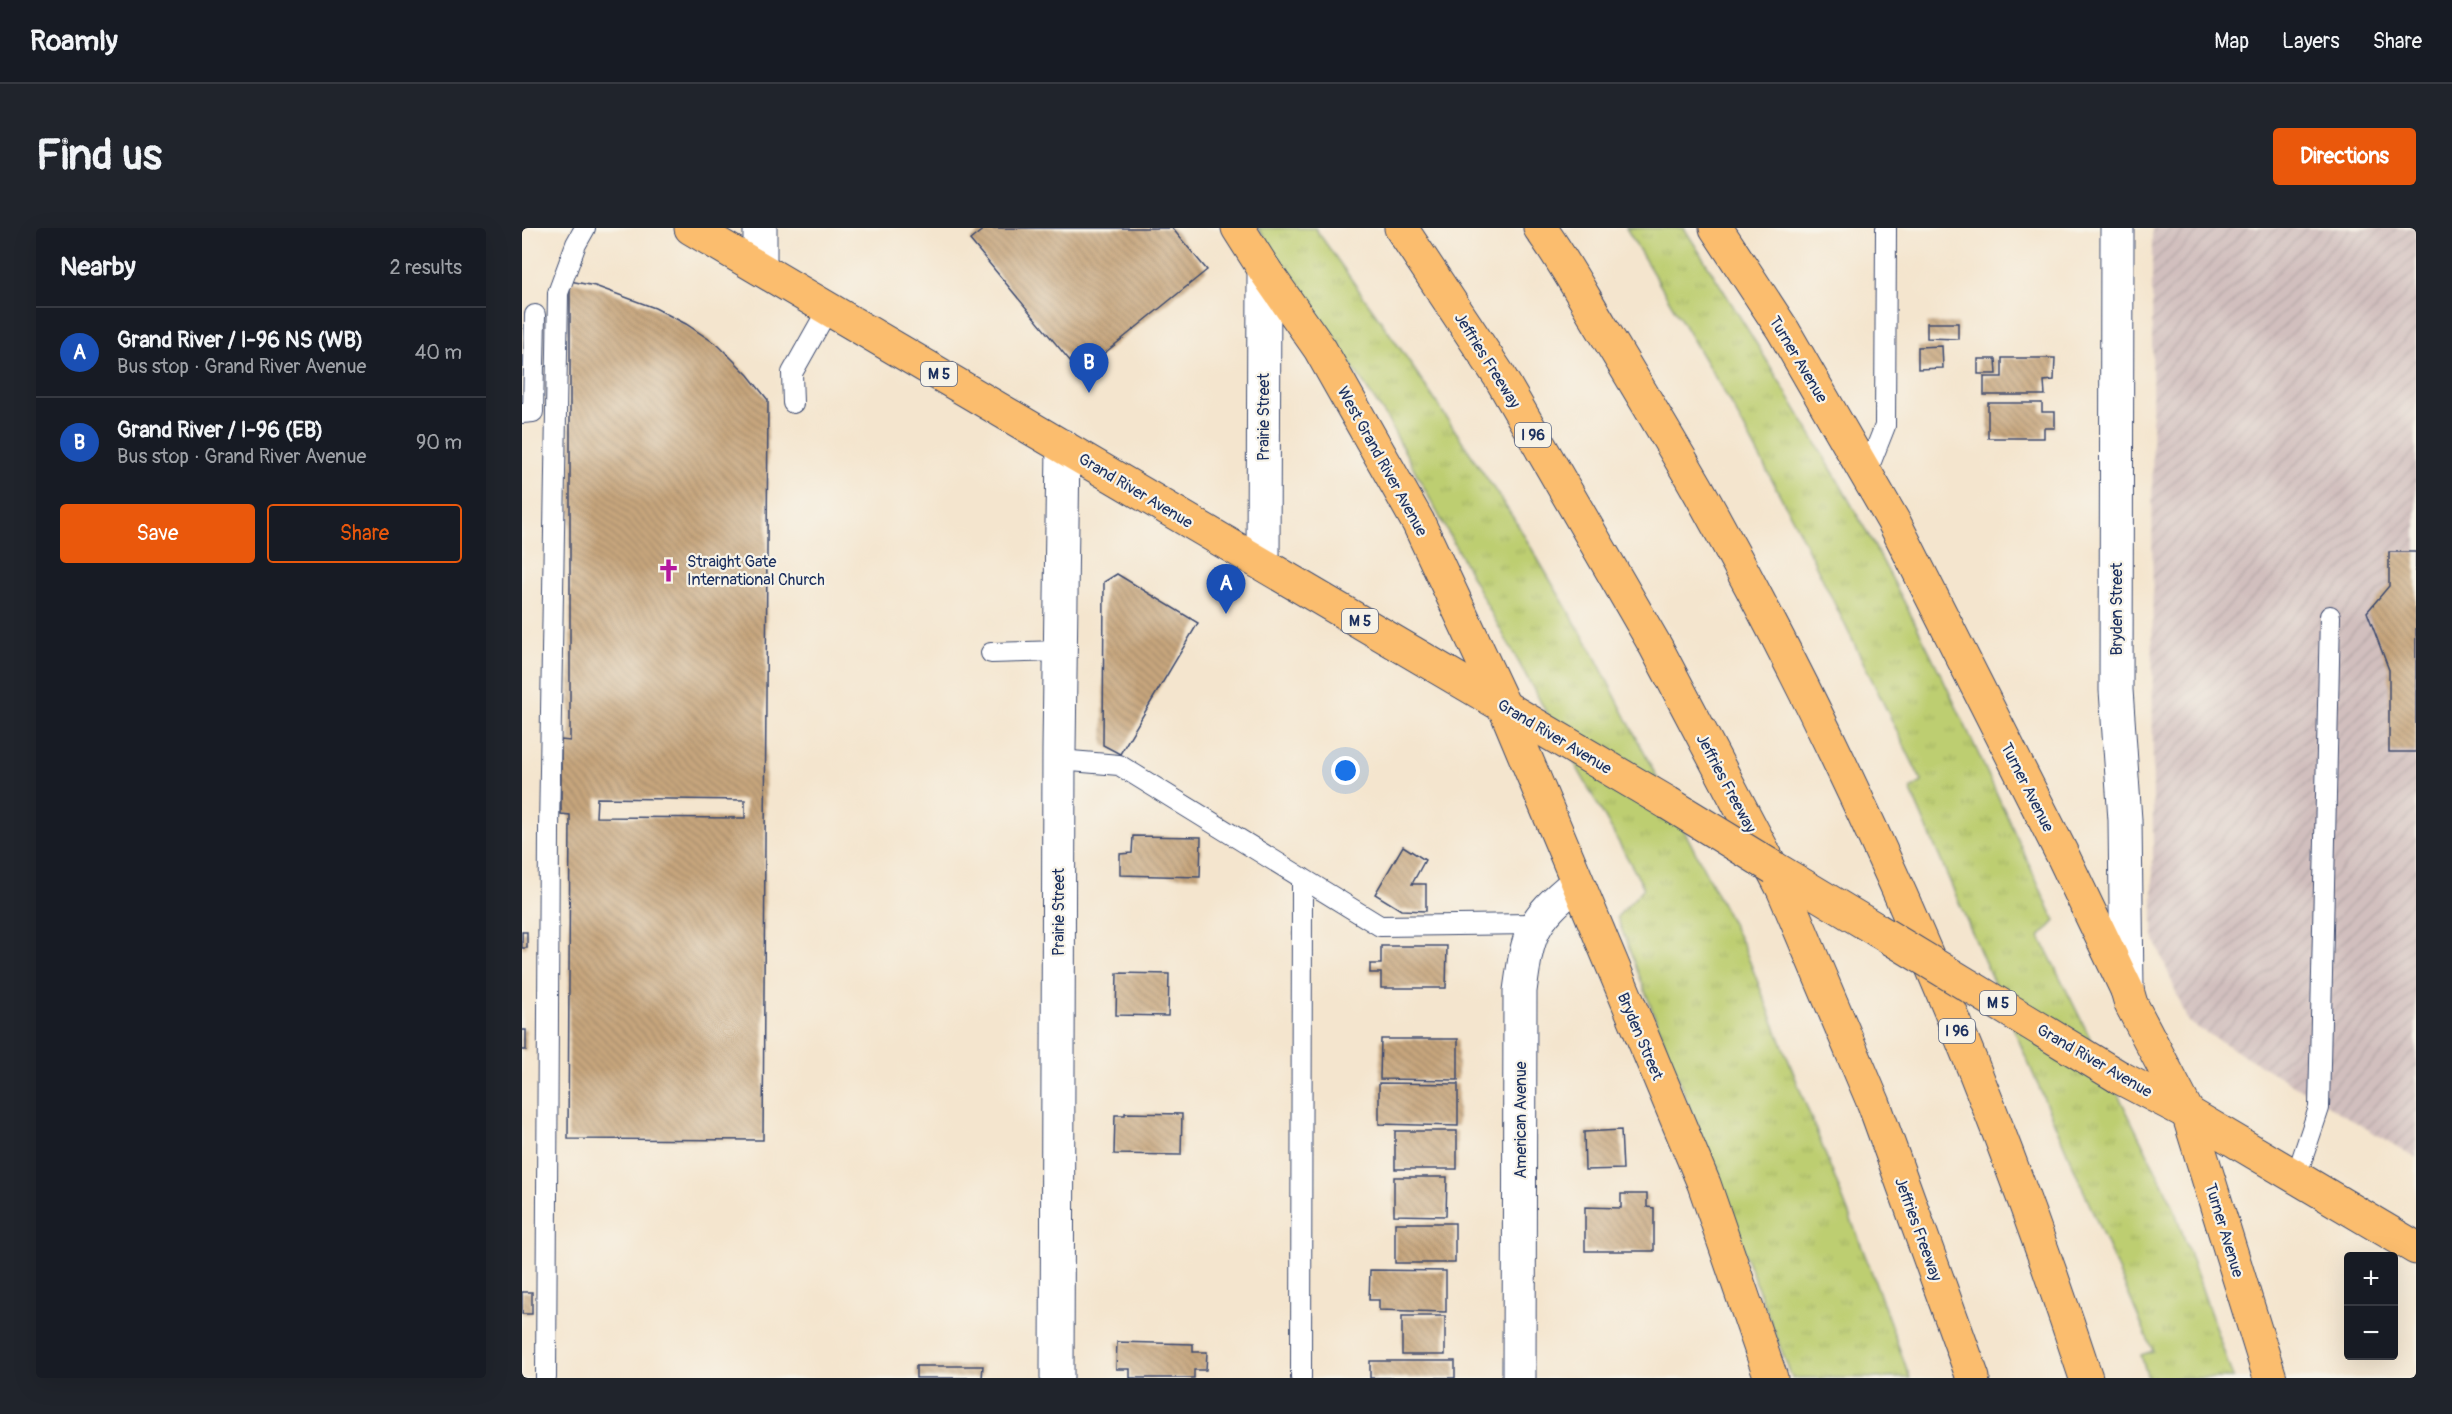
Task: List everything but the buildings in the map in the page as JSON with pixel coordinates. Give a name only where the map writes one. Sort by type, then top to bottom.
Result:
[{"type":"main road","name":"Grand River Avenue","points":[[691,228],[1668,803],[2119,1077],[2188,1113],[2416,1248]]},
{"type":"main road","name":"West Grand River Avenue","points":[[1238,228],[1320,349],[1418,522],[1504,706]]},
{"type":"main road","name":"Jeffries Freeway","points":[[1401,228],[1500,377],[1656,647],[1783,889],[1874,1104],[1973,1378]]},
{"type":"main road","name":"Turner Avenue","points":[[1716,228],[1783,330],[1895,524],[2062,854],[2127,990],[2131,1004],[2188,1113],[2270,1378]]},
{"type":"main road","name":"I 96","points":[[1545,232],[1675,450],[1736,558],[1830,744],[1899,893],[2004,1145],[2054,1279],[2086,1378]]},
{"type":"main road","name":"Bryden Street","points":[[1504,706],[1704,1184],[1764,1375]]},
{"type":"street","points":[[760,228],[760,268]]},
{"type":"street","name":"Bryden Street","points":[[2117,228],[2116,690],[2125,820],[2127,990]]},
{"type":"street","name":"Prairie Street","points":[[1263,564],[1264,269]]},
{"type":"street","name":"Prairie Street","points":[[1057,1378],[1059,760],[1063,446]]},
{"type":"street","name":"American Avenue","points":[[1519,1378],[1520,992],[1525,952],[1534,924],[1549,905],[1577,883]]},
{"type":"lane","points":[[546,1378],[549,830],[558,293],[576,244],[585,228]]},
{"type":"lane","points":[[1866,474],[1885,426],[1886,228]]},
{"type":"lane","points":[[522,412],[533,412],[528,311],[558,293]]},
{"type":"lane","points":[[793,403],[792,373],[828,309]]},
{"type":"lane","points":[[2296,1177],[2319,1108],[2330,616]]},
{"type":"lane","points":[[991,653],[1060,651]]},
{"type":"lane","points":[[1059,760],[1119,765],[1380,926],[1534,924]]},
{"type":"lane","points":[[1301,1378],[1302,878]]},
{"type":"shaded area","points":[[2152,228],[2416,228],[2416,1158],[2188,1022],[2153,935]]},
{"type":"green space","points":[[1258,228],[1315,228],[1404,354],[1516,522],[1592,651],[1744,947],[1872,1273],[1910,1378],[1792,1378],[1617,917],[1644,888],[1489,609],[1385,415]]},
{"type":"green space","points":[[1626,228],[1684,228],[1817,445],[1910,612],[2055,921],[2040,937],[2172,1203],[2233,1378],[2148,1378],[2141,1355],[2153,1351],[1910,789],[1922,782],[1798,529],[1733,407]]},
{"type":"place","name":"Grand River / I-96 (EB)","points":[[1089,393]]},
{"type":"place","name":"Straight Gate International Church","points":[[669,570]]},
{"type":"place","name":"Grand River / I-96 NS (WB)","points":[[1226,614]]}]
